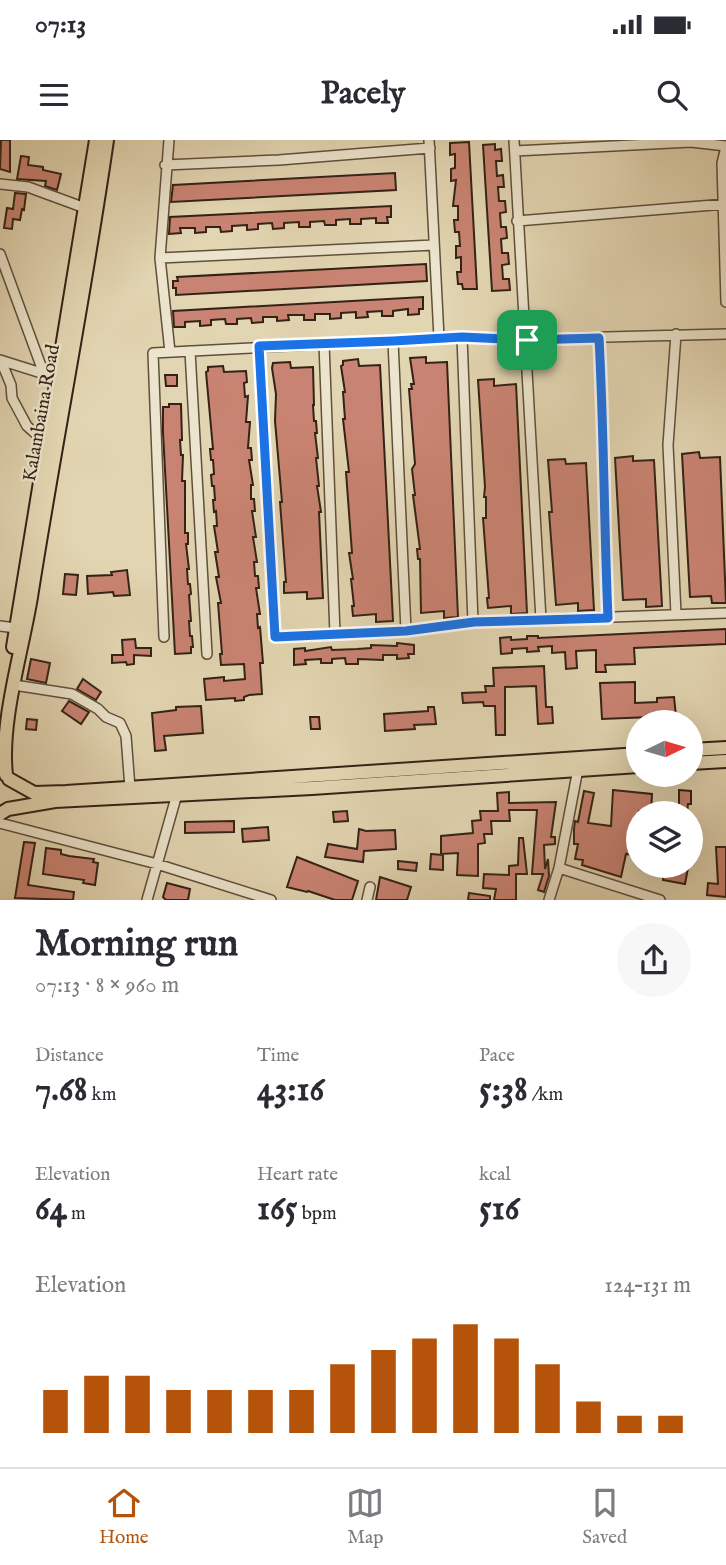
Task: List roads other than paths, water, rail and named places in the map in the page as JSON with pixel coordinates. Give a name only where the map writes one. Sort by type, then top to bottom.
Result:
[{"type":"main road","name":"Kalambaina Road","points":[[0,718],[46,443],[50,376],[85,208],[96,140]]},
{"type":"main road","name":"Kalambaina Road","points":[[2,816],[15,798],[13,785],[5,776],[6,736],[107,140]]},
{"type":"main road","points":[[704,749],[726,748]]},
{"type":"main road","points":[[5,776],[34,793],[626,755]]},
{"type":"main road","points":[[704,762],[726,761]]},
{"type":"main road","points":[[2,816],[55,801],[312,789],[626,767]]},
{"type":"street","points":[[169,140],[160,258],[170,352]]},
{"type":"street","points":[[514,140],[541,620]]},
{"type":"street","points":[[514,151],[691,142],[726,146],[722,163],[726,302]]},
{"type":"street","points":[[165,165],[279,160],[430,144],[439,338]]},
{"type":"street","points":[[0,184],[29,187],[85,208]]},
{"type":"street","points":[[517,221],[725,204]]},
{"type":"street","points":[[160,258],[433,245]]},
{"type":"street","points":[[0,254],[50,376]]},
{"type":"street","points":[[676,334],[668,445],[676,614]]},
{"type":"street","points":[[164,637],[153,353],[462,337],[527,340],[726,334]]},
{"type":"street","points":[[462,337],[474,622]]},
{"type":"street","points":[[599,338],[608,618]]},
{"type":"street","points":[[393,341],[406,631]]},
{"type":"street","points":[[324,343],[335,634]]},
{"type":"street","points":[[259,346],[275,637],[406,631],[474,622],[726,613]]},
{"type":"street","points":[[190,351],[207,654]]},
{"type":"street","points":[[1,360],[50,376]]},
{"type":"street","points":[[1,360],[11,385],[12,398],[27,426],[46,443]]},
{"type":"street","points":[[0,626],[16,628]]},
{"type":"street","points":[[15,685],[72,694],[98,709],[106,717],[120,723],[126,736],[130,788]]},
{"type":"street","points":[[550,900],[559,868],[578,769]]},
{"type":"street","points":[[146,900],[177,794]]},
{"type":"street","points":[[2,816],[271,900]]},
{"type":"street","points":[[559,868],[660,900]]},
{"type":"street","points":[[367,900],[370,887]]}]
